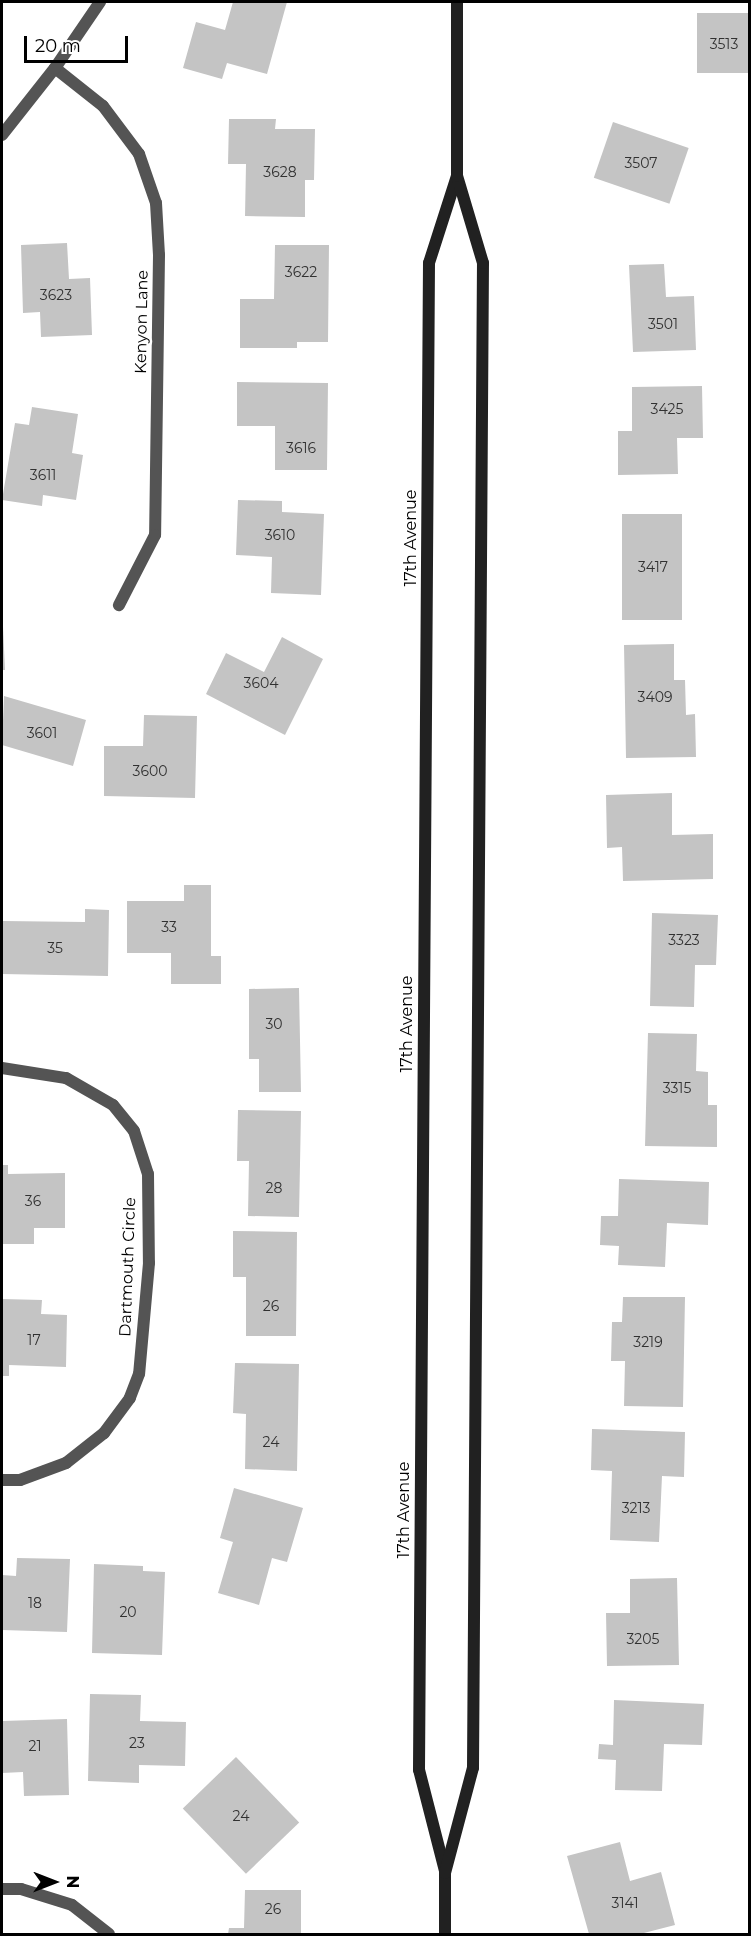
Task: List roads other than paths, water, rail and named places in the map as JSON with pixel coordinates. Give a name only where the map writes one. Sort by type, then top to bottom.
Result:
[{"type":"main road","name":"17th Avenue","points":[[445,1873],[473,1768],[483,263],[457,176],[457,2]]},
{"type":"main road","name":"17th Avenue","points":[[445,1935],[445,1873],[419,1770],[419,1686],[429,263],[457,176]]},
{"type":"street","points":[[2,135],[55,68],[100,2]]},
{"type":"street","name":"Kenyon Lane","points":[[55,68],[103,106],[140,154],[156,203],[159,255],[155,535],[119,605]]},
{"type":"street","name":"Dartmouth Circle","points":[[2,1068],[66,1078],[113,1105],[134,1131],[148,1174],[149,1263],[140,1374],[130,1398],[104,1433],[66,1463],[20,1480],[2,1480]]},
{"type":"street","points":[[2,1889],[21,1889],[72,1905],[109,1935]]}]
